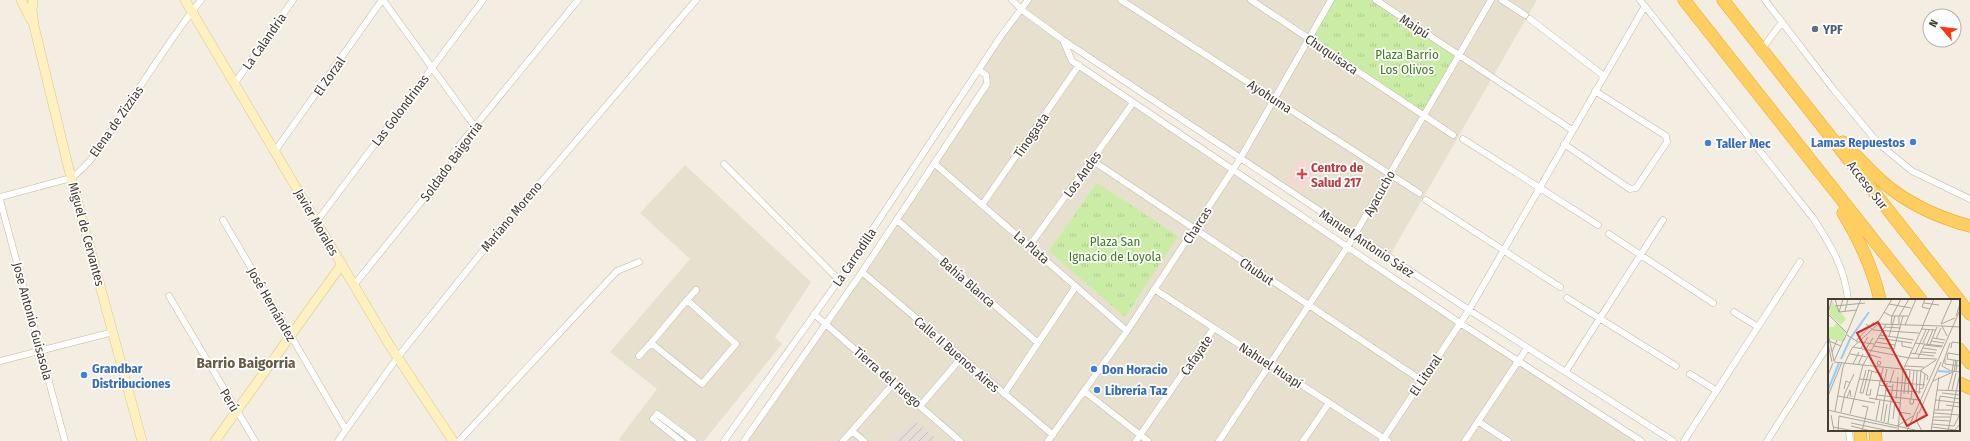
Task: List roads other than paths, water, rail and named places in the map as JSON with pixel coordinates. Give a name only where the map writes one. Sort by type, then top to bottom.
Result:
[{"type":"highway","points":[[1684,0],[1920,299]]},
{"type":"highway","name":"Acceso Sur","points":[[1723,0],[1958,299]]},
{"type":"highway","points":[[1718,43],[1766,114],[1842,210],[1865,251],[1880,299]]},
{"type":"highway","points":[[1804,104],[1884,183],[1928,211],[1951,221],[1970,226]]},
{"type":"highway","name":"Acceso Sur","points":[[1960,301],[1970,314]]},
{"type":"highway","points":[[1960,350],[1970,363]]},
{"type":"highway","points":[[1960,383],[1970,388]]},
{"type":"highway","points":[[1860,431],[1861,441]]},
{"type":"highway","points":[[1875,431],[1876,441]]},
{"type":"street","name":"Miguel de Cervantes","points":[[21,0],[34,26]]},
{"type":"street","name":"Javier Morales","points":[[185,0],[397,358],[453,441]]},
{"type":"street","name":"Elena de Zizzias","points":[[0,197],[71,178],[78,174],[100,147],[201,0]]},
{"type":"street","name":"La Calandria","points":[[235,83],[293,0]]},
{"type":"street","points":[[383,0],[474,127]]},
{"type":"street","name":"El Zorzal","points":[[275,152],[383,0]]},
{"type":"street","name":"Las Golondrinas","points":[[317,221],[483,0]]},
{"type":"street","name":"Soldado Baigorria","points":[[354,285],[451,165],[454,152],[578,0]]},
{"type":"street","name":"Mariano Moreno","points":[[338,441],[397,358],[510,218],[696,0]]},
{"type":"street","name":"Manuel Antonio Sáez","points":[[1012,0],[1022,10],[1063,40],[1240,159],[1527,348],[1566,371],[1673,441]]},
{"type":"street","name":"La Carrodilla","points":[[724,441],[838,280],[1001,36],[1022,10],[1028,0]]},
{"type":"street","name":"Ayohuma","points":[[1121,0],[1419,193]]},
{"type":"street","name":"Chuquisaca","points":[[1251,0],[1453,135]]},
{"type":"street","name":"Charcas","points":[[1048,441],[1127,331],[1240,159],[1331,0]]},
{"type":"street","name":"Maipú","points":[[1376,0],[1572,130]]},
{"type":"street","name":"Ayacucho","points":[[1219,441],[1269,363],[1355,235],[1423,115],[1491,0]]},
{"type":"street","points":[[1502,0],[1528,17],[1604,76]]},
{"type":"street","points":[[1640,0],[1813,218],[1830,243],[1839,262],[1847,287],[1848,299]]},
{"type":"street","points":[[1765,0],[1834,90],[1878,143],[1912,171],[1970,199]]},
{"type":"street","name":"Miguel de Cervantes","points":[[33,4],[34,26],[71,178],[142,441]]},
{"type":"street","name":"El Litoral","points":[[1384,440],[1421,380],[1469,310],[1645,6]]},
{"type":"street","points":[[1762,49],[1782,22]]},
{"type":"street","name":"Manuel Antonio Sáez","points":[[1063,40],[1070,58],[1133,103],[1348,246],[1460,323],[1519,360],[1641,441]]},
{"type":"street","name":"Tinogasta","points":[[982,205],[1079,65]]},
{"type":"street","name":"La Carrodilla","points":[[744,441],[862,272],[987,84],[986,75],[979,70]]},
{"type":"street","points":[[1564,144],[1630,189],[1636,188],[1667,142],[1666,136],[1595,91]]},
{"type":"street","name":"Los Andes","points":[[1030,245],[1093,161],[1133,103]]},
{"type":"street","points":[[1463,139],[1598,225]]},
{"type":"street","name":"Chubut","points":[[1093,161],[1421,380]]},
{"type":"street","points":[[724,164],[838,280]]},
{"type":"street","name":"La Plata","points":[[935,164],[1030,245],[1127,331]]},
{"type":"street","name":"Jose Antonio Guisasola","points":[[0,200],[42,350],[65,441]]},
{"type":"street","points":[[1426,200],[1560,286]]},
{"type":"street","name":"José Hernández","points":[[223,220],[346,430]]},
{"type":"street","name":"Bahía Blanca","points":[[897,220],[1038,343]]},
{"type":"street","points":[[1566,371],[1663,220]]},
{"type":"street","points":[[1609,234],[1713,303]]},
{"type":"street","points":[[459,441],[617,271],[639,262]]},
{"type":"street","points":[[1684,441],[1800,262]]},
{"type":"street","points":[[215,441],[342,264]]},
{"type":"street","name":"Calle II Buenos Aires","points":[[862,272],[1053,435]]},
{"type":"street","points":[[1004,394],[1076,286]]},
{"type":"street","name":"Nahuel Huapí","points":[[1154,289],[1269,363],[1384,440]]},
{"type":"street","points":[[639,356],[696,290]]},
{"type":"street","name":"Perú","points":[[169,296],[255,441]]},
{"type":"street","points":[[1567,298],[1676,366]]},
{"type":"street","points":[[651,343],[702,384],[736,344],[687,300]]},
{"type":"street","points":[[1734,312],[1758,327]]},
{"type":"street","name":"Tierra del Fuego","points":[[814,314],[960,441]]},
{"type":"street","name":"Cafayate","points":[[1136,441],[1214,328]]},
{"type":"street","points":[[0,361],[113,332]]},
{"type":"street","points":[[1767,441],[1828,346]]},
{"type":"street","points":[[1465,441],[1527,348]]},
{"type":"street","points":[[920,406],[962,357]]},
{"type":"street","points":[[1690,374],[1717,391]]},
{"type":"street","points":[[843,441],[894,383]]},
{"type":"street","points":[[1084,391],[1148,441]]},
{"type":"street","points":[[1303,441],[1329,403]]},
{"type":"street","points":[[681,441],[653,419],[657,414],[693,441]]},
{"type":"street","points":[[1479,422],[1508,441]]},
{"type":"street","points":[[852,431],[864,441]]},
{"type":"street","points":[[1849,431],[1850,441]]},
{"type":"place","name":"YPF","points":[[1815,29]]},
{"type":"place","name":"Lamas Repuestos","points":[[1913,142]]},
{"type":"place","name":"Taller Mec","points":[[1708,143]]},
{"type":"place","name":"Centro de Salud 217","points":[[1302,174]]},
{"type":"place","name":"Don Horacio","points":[[1094,369]]},
{"type":"place","name":"Grandbar Distribuciones","points":[[84,375]]},
{"type":"place","name":"Librería Taz","points":[[1097,390]]},
{"type":"district","name":"Barrio Baigorria","points":[[246,363]]},
{"type":"park label","name":"Plaza Barrio Los Olivos","points":[[1407,62]]},
{"type":"park label","name":"Plaza San Ignacio de Loyola","points":[[1115,248]]}]
